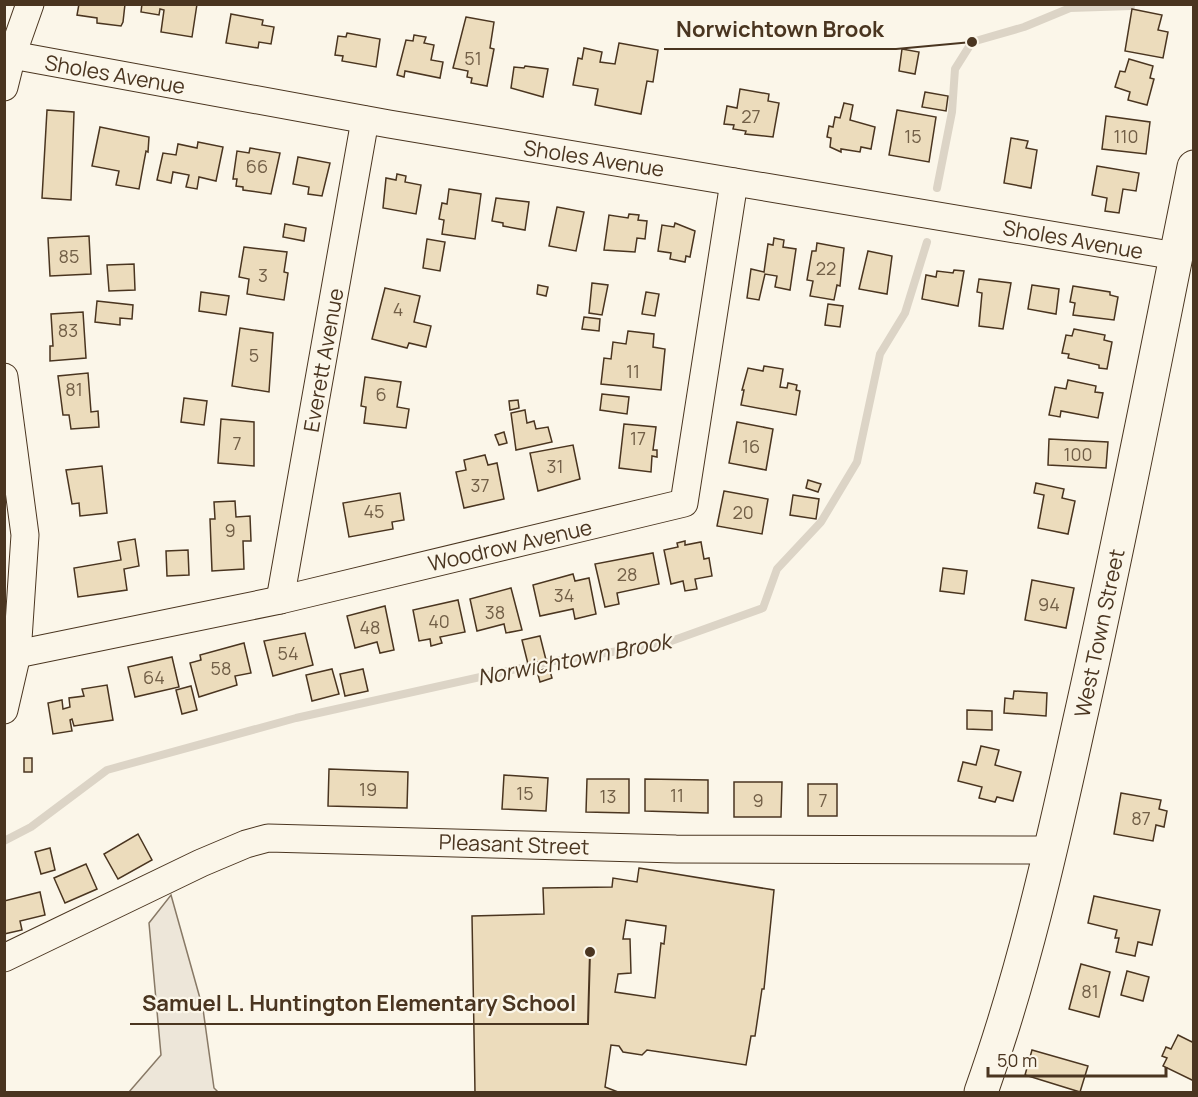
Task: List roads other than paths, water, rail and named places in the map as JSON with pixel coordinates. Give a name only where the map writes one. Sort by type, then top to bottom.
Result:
[{"type":"main road","name":"West Town Street","points":[[981,1092],[1020,972],[1050,850],[1106,605],[1194,167]]},
{"type":"street","points":[[4,87],[12,55],[30,4]]},
{"type":"street","name":"Sholes Avenue","points":[[12,55],[365,120],[1176,256]]},
{"type":"street","name":"Everett Avenue","points":[[280,600],[365,120]]},
{"type":"street","name":"Woodrow Avenue","points":[[17,654],[280,600],[684,504],[734,182]]},
{"type":"street","points":[[4,377],[25,535],[17,654],[4,710]]},
{"type":"street","name":"Pleasant Street","points":[[4,958],[201,863],[246,844],[268,838],[676,849],[1050,850]]},
{"type":"waterway","name":"Norwichtown Brook","points":[[937,188],[952,112],[955,69],[972,42],[1024,27],[1070,8],[1131,6]]},
{"type":"waterway","name":"Norwichtown Brook","points":[[4,841],[31,827],[107,770],[296,718],[548,662],[663,644],[763,608],[777,569],[821,522],[857,462],[880,354],[905,313],[927,242]]},
{"type":"place","name":"Norwichtown Brook","points":[[972,42]]},
{"type":"place","name":"Samuel L. Huntington Elementary School","points":[[590,952]]}]
